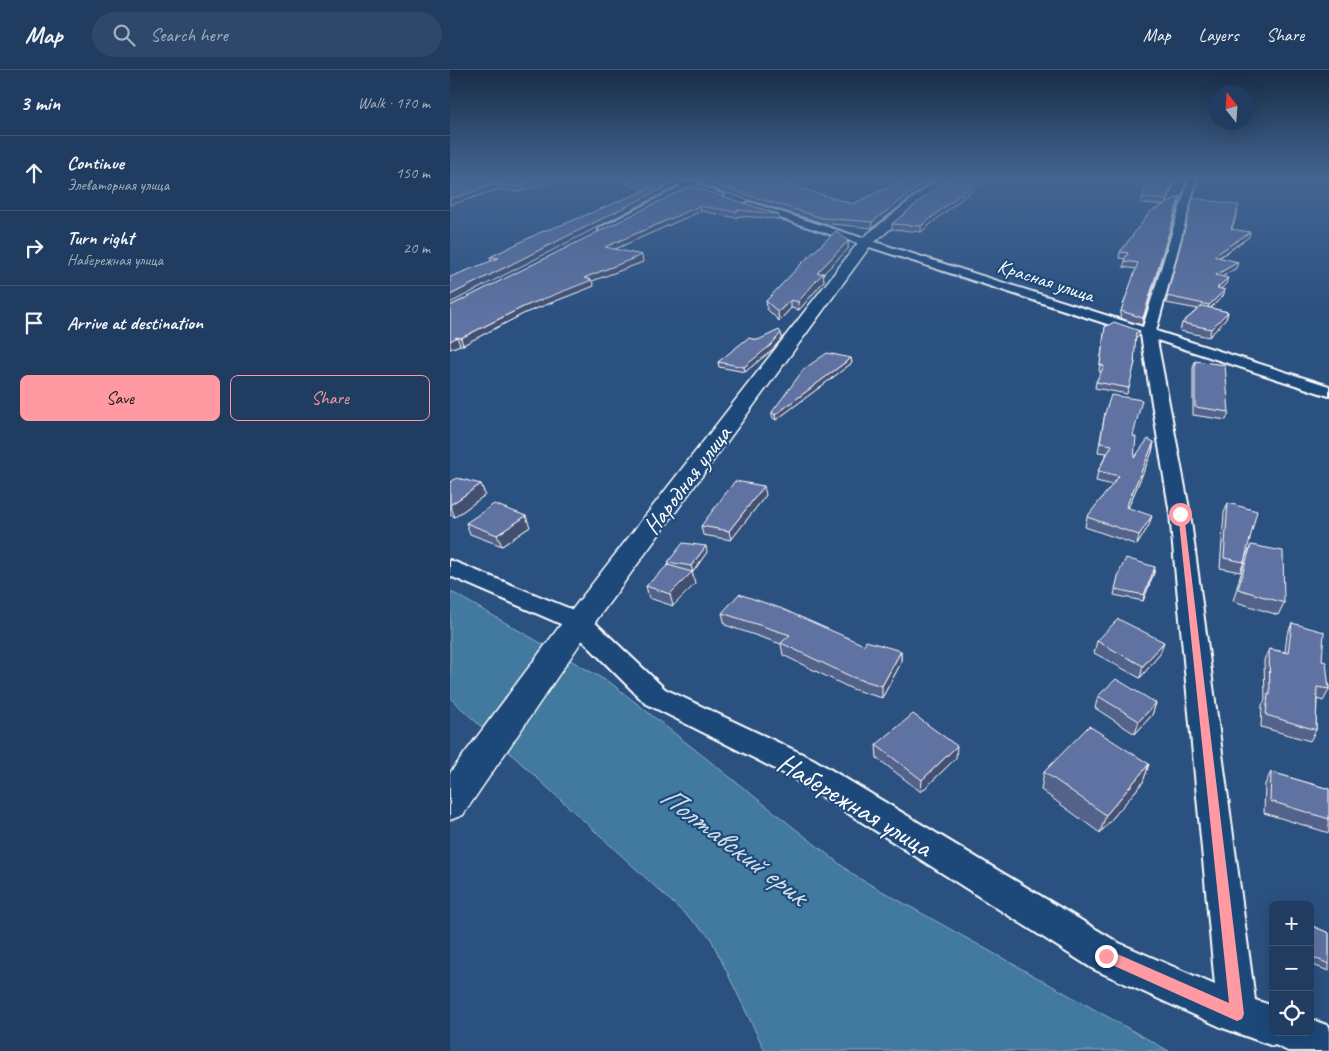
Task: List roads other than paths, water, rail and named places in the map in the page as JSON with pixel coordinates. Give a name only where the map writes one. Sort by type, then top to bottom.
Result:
[{"type":"main road","name":"Народная улица","points":[[450,803],[580,622],[866,242],[889,224]]},
{"type":"street","points":[[592,236],[616,224]]},
{"type":"street","name":"Красная улица","points":[[808,224],[1329,391]]},
{"type":"street","points":[[1180,224],[1148,332],[1180,514],[1237,1014]]},
{"type":"street","name":"Набережная улица","points":[[450,567],[580,622],[655,696],[802,768],[1106,956],[1237,1014],[1269,1025]]},
{"type":"street","points":[[1301,1036],[1329,1046]]},
{"type":"water","name":"Полтавский ерик","points":[[450,591],[612,684],[855,876],[1169,1051],[765,1051],[710,937],[450,698]]}]
